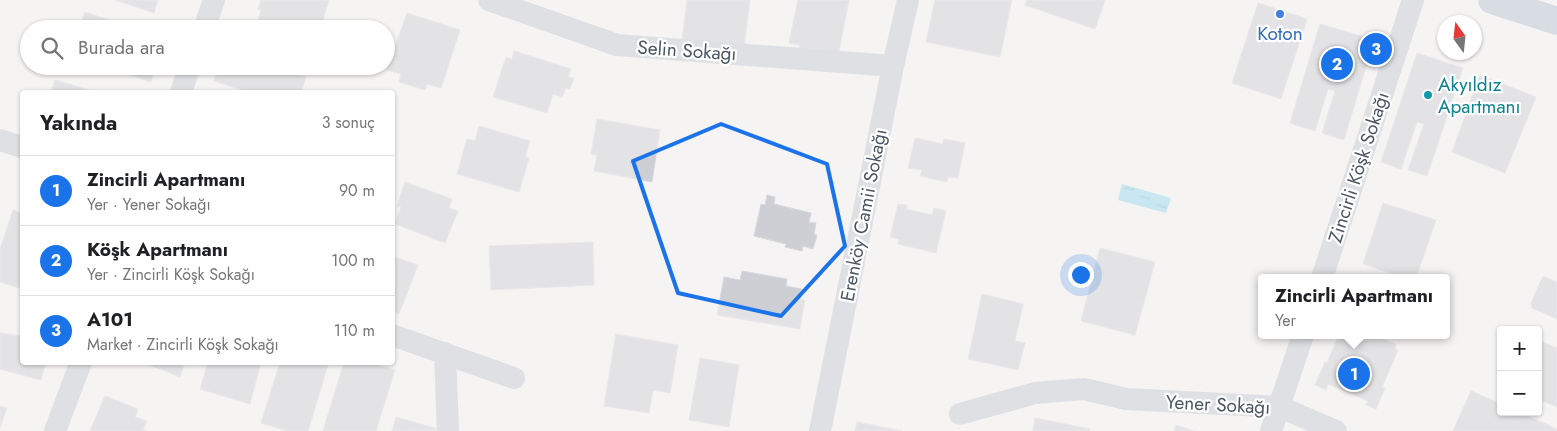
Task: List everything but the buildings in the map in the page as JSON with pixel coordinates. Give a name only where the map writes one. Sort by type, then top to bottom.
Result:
[{"type":"main road","points":[[1492,0],[1557,21]]},
{"type":"street","points":[[207,20],[214,0]]},
{"type":"street","name":"Selin Sokağı","points":[[489,0],[617,45],[893,66]]},
{"type":"street","name":"Erenköy Camii Sokağı","points":[[820,431],[908,0]]},
{"type":"street","name":"Zincirli Köşk Sokağı","points":[[1323,274],[1414,0]]},
{"type":"street","points":[[182,90],[187,75]]},
{"type":"street","points":[[0,140],[20,146]]},
{"type":"street","points":[[395,336],[514,378]]},
{"type":"street","points":[[1271,431],[1302,339]]},
{"type":"street","points":[[445,354],[448,431]]},
{"type":"street","points":[[56,431],[80,365]]},
{"type":"street","name":"Yener Sokağı","points":[[960,414],[1035,394],[1084,389],[1126,399],[1280,407],[1336,431]]},
{"type":"highlighted area","points":[[721,124],[827,164],[845,246],[781,316],[678,293],[633,161]]},
{"type":"water","points":[[1122,184],[1171,198],[1166,213],[1118,200]]},
{"type":"place","name":"Koton","points":[[1280,14]]},
{"type":"place","name":"A101","points":[[1376,49]]},
{"type":"place","name":"Köşk Apartmanı","points":[[1337,64]]},
{"type":"place","name":"Akyıldız Apartmanı","points":[[1428,95]]},
{"type":"place","name":"Zincirli Apartmanı","points":[[1354,374]]}]
